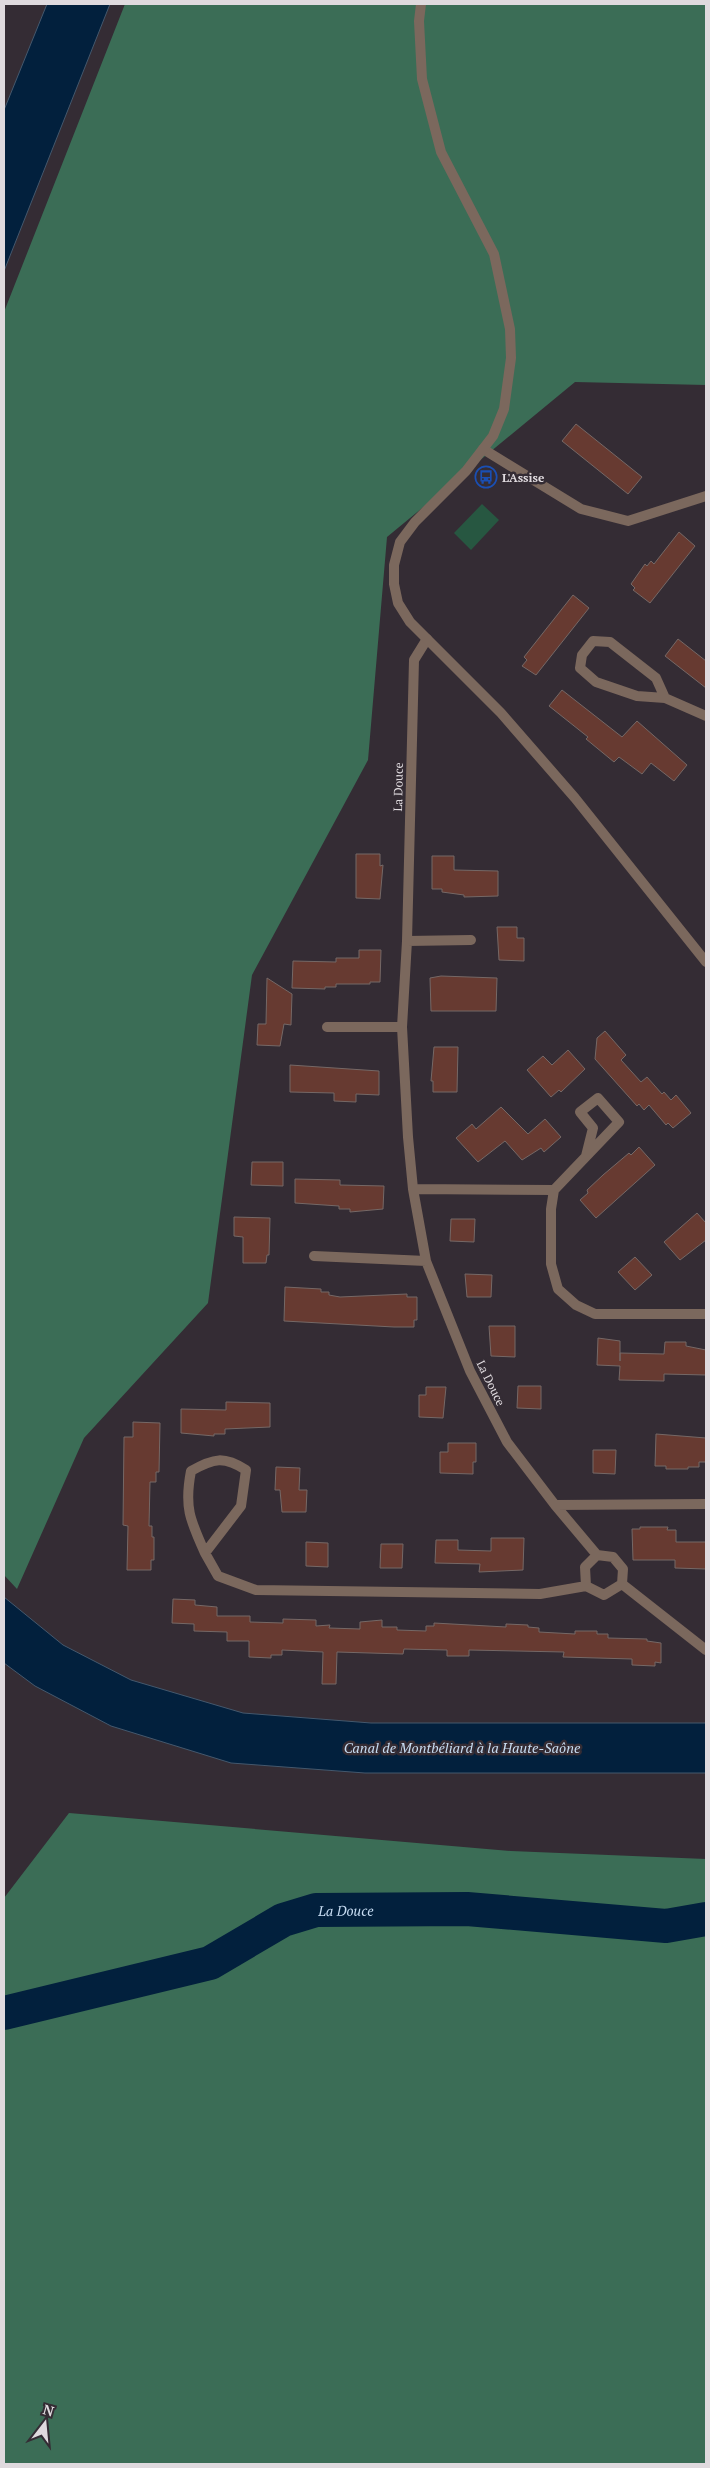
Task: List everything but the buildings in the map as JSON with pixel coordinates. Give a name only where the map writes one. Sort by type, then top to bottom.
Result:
[{"type":"street","points":[[421,4],[419,21],[422,79],[440,152],[494,254],[510,329],[511,358],[504,409],[493,436],[466,471],[406,532],[395,553],[394,584],[398,603],[410,622],[501,713],[575,798],[706,962]]},
{"type":"street","points":[[483,449],[580,509],[628,521],[706,496]]},
{"type":"street","name":"La Douce","points":[[427,638],[414,660],[407,941],[402,1027],[413,1189],[426,1261],[470,1371],[507,1442],[555,1505],[597,1555]]},
{"type":"street","points":[[665,698],[656,678],[610,642],[594,641],[582,655],[580,668],[596,682],[637,696],[665,698],[706,716]]},
{"type":"street","points":[[407,941],[471,940]]},
{"type":"street","points":[[327,1027],[402,1027]]},
{"type":"street","points":[[586,1156],[593,1128],[580,1112],[598,1098],[619,1122],[554,1190],[551,1209],[550,1264],[558,1289],[576,1305],[595,1314],[706,1314]]},
{"type":"street","points":[[413,1189],[554,1190]]},
{"type":"street","points":[[314,1256],[426,1261]]},
{"type":"street","points":[[205,1553],[241,1506],[246,1470],[230,1460],[209,1461],[191,1471],[187,1490],[189,1518],[205,1553],[218,1576],[256,1590],[540,1594],[586,1586],[604,1595],[622,1584]]},
{"type":"street","points":[[555,1505],[706,1504]]},
{"type":"street","points":[[586,1586],[585,1567],[597,1555],[613,1558],[623,1569],[622,1584]]},
{"type":"street","points":[[622,1584],[706,1650]]},
{"type":"green space","points":[[125,4],[706,4],[706,385],[575,382],[387,537],[368,760],[252,975],[208,1303],[84,1438],[17,1589],[4,1575],[4,312]]},
{"type":"green space","points":[[482,504],[499,520],[471,550],[454,533]]},
{"type":"green space","points":[[69,1813],[511,1851],[706,1859],[706,2464],[4,2464],[4,1898]]},
{"type":"water","points":[[47,4],[110,4],[4,271],[4,110]]},
{"type":"water","name":"Canal de Montbéliard à la Haute-Saône","points":[[4,1597],[63,1645],[131,1680],[243,1713],[371,1723],[706,1723],[706,1773],[365,1773],[231,1763],[111,1726],[35,1686],[4,1663]]},
{"type":"waterway","name":"La Douce","points":[[4,2013],[210,1963],[283,1920],[316,1910],[467,1909],[666,1926],[706,1919]]},
{"type":"place","name":"L'Assise","points":[[486,477]]}]
